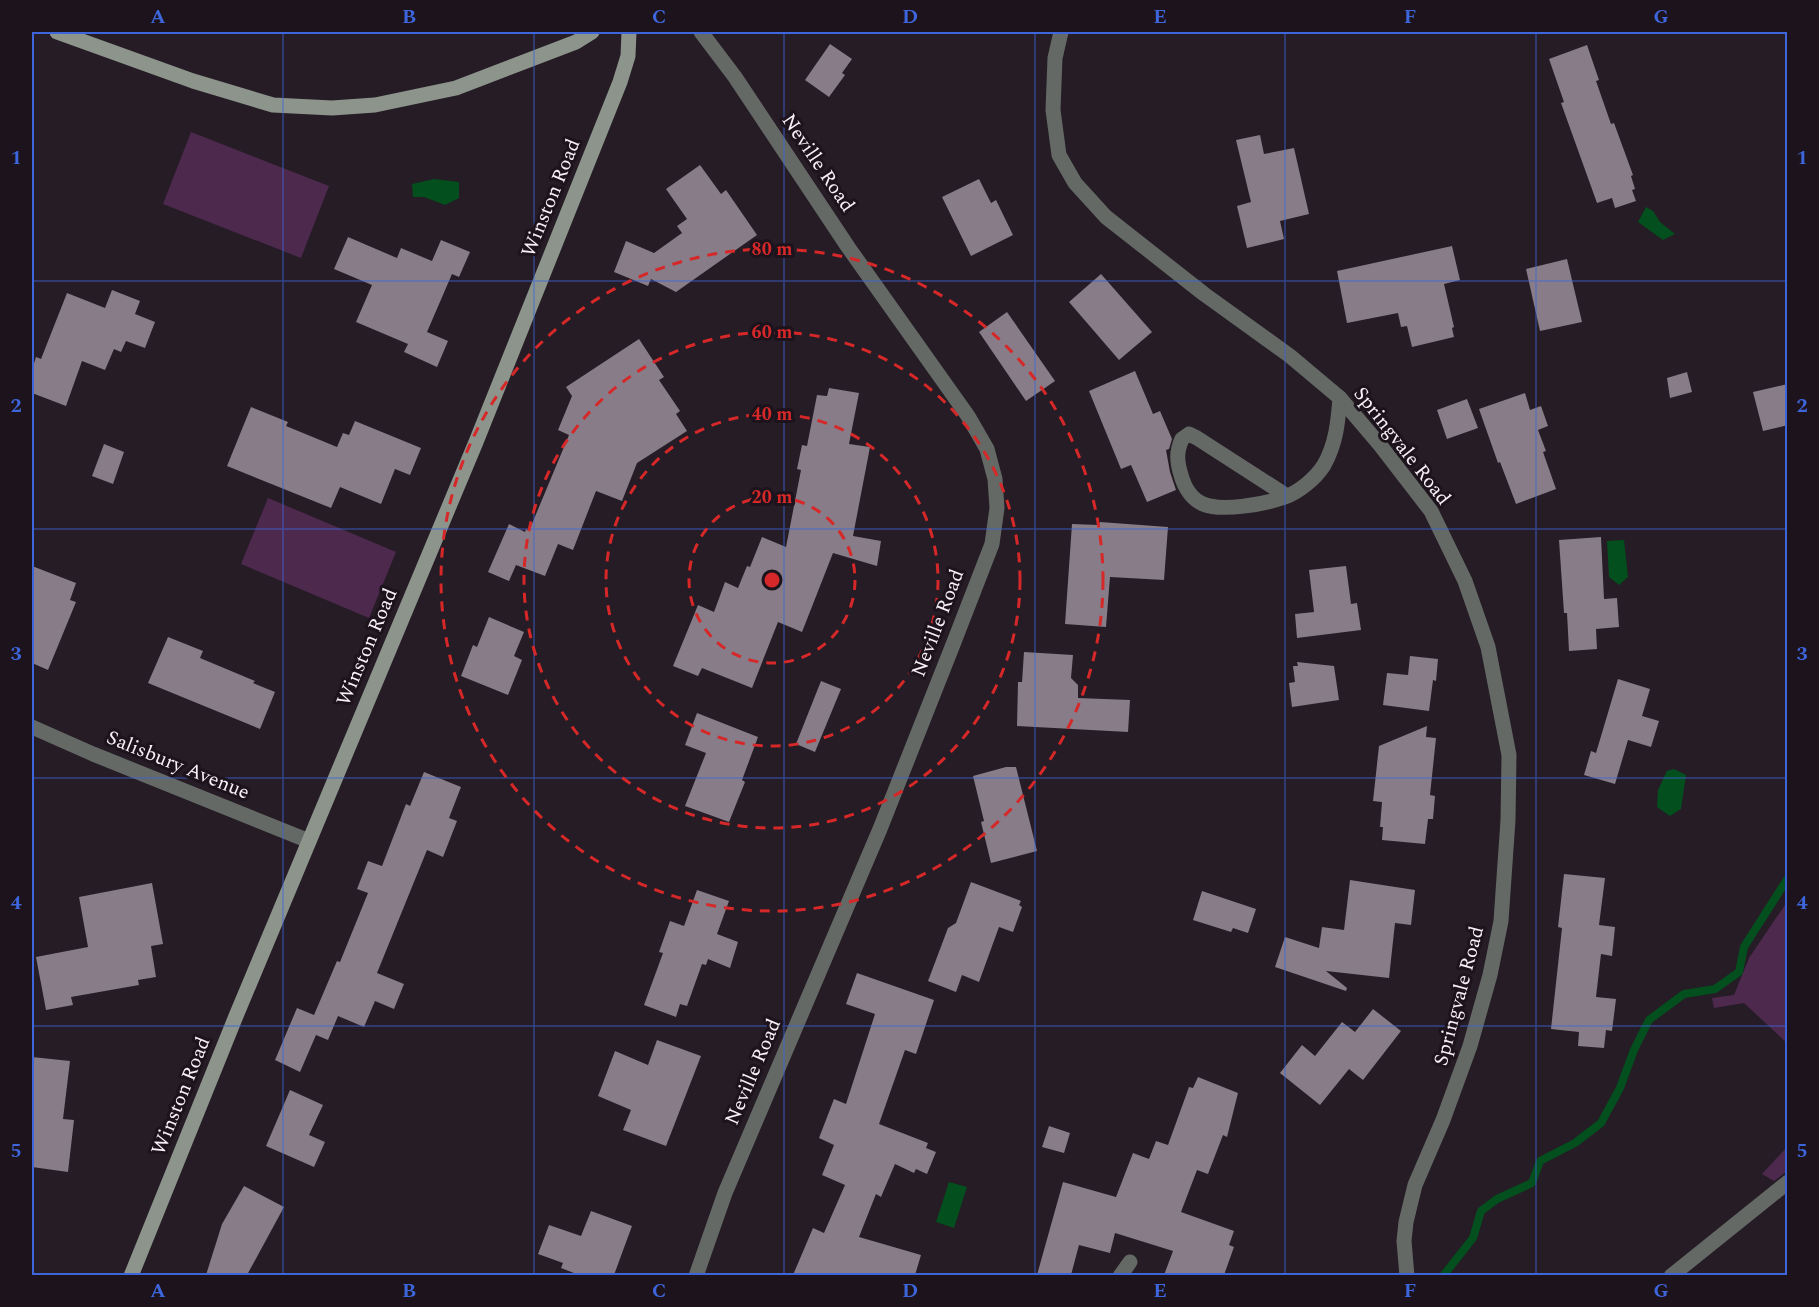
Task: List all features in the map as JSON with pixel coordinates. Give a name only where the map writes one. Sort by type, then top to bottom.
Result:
[{"type":"street","points":[[57,32],[193,81],[273,105],[332,108],[375,105],[456,88],[576,42],[592,32]]},
{"type":"street","name":"Winston Road","points":[[131,1275],[236,1016],[476,442],[620,82],[628,56],[629,32]]},
{"type":"street","name":"Neville Road","points":[[696,1275],[725,1193],[880,829],[941,675],[992,544],[997,508],[995,479],[987,449],[969,416],[848,247],[735,77],[701,32]]},
{"type":"street","name":"Springvale Road","points":[[1061,32],[1055,58],[1053,110],[1059,155],[1075,183],[1106,217],[1204,294],[1290,356],[1340,398],[1431,511],[1465,581],[1488,647],[1509,755],[1508,820],[1501,921],[1490,975],[1470,1046],[1443,1120],[1415,1185],[1404,1241],[1407,1275]]},
{"type":"street","points":[[1287,496],[1190,434],[1182,439],[1177,456],[1182,480],[1188,491],[1204,505],[1223,507],[1248,505],[1287,496],[1314,478],[1324,465],[1338,429],[1340,398]]},
{"type":"street","name":"Salisbury Avenue","points":[[32,727],[309,841]]},
{"type":"street","points":[[1671,1275],[1788,1182]]},
{"type":"street","points":[[1120,1275],[1130,1262]]},
{"type":"shaded area","points":[[191,132],[329,186],[301,258],[163,204]]},
{"type":"shaded area","points":[[434,179],[459,182],[459,198],[445,205],[424,197],[413,197],[412,184]]},
{"type":"shaded area","points":[[1646,207],[1653,211],[1660,222],[1675,234],[1663,240],[1638,222]]},
{"type":"shaded area","points":[[268,498],[396,552],[369,618],[241,564]]},
{"type":"shaded area","points":[[1624,540],[1628,577],[1619,585],[1609,577],[1607,541]]},
{"type":"shaded area","points":[[1674,769],[1686,775],[1681,809],[1670,816],[1657,807],[1658,790],[1667,771]]},
{"type":"shaded area","points":[[1787,902],[1787,1043],[1744,1003],[1714,1008],[1712,998],[1734,995],[1749,958]]},
{"type":"shaded area","points":[[1787,1147],[1787,1171],[1774,1181],[1762,1174]]},
{"type":"shaded area","points":[[949,1182],[967,1187],[954,1228],[936,1222]]},
{"type":"building","points":[[830,44],[852,59],[842,73],[845,75],[829,97],[805,80]]},
{"type":"building","points":[[1587,45],[1599,80],[1596,81],[1611,124],[1614,123],[1633,175],[1631,176],[1635,189],[1632,190],[1636,201],[1615,208],[1612,198],[1597,203],[1561,103],[1564,102],[1549,59]]},
{"type":"building","points":[[1260,135],[1264,154],[1294,148],[1309,214],[1280,221],[1284,239],[1247,248],[1237,206],[1251,202],[1236,140]]},
{"type":"building","points":[[700,165],[721,194],[726,190],[757,235],[676,292],[651,279],[648,286],[614,272],[626,241],[654,253],[682,233],[677,226],[687,219],[666,189]]},
{"type":"building","points":[[979,179],[991,203],[996,200],[1013,235],[971,256],[942,197]]},
{"type":"building","points":[[348,237],[397,258],[401,248],[432,261],[441,240],[470,252],[459,277],[452,274],[427,332],[448,341],[437,367],[404,352],[408,344],[356,322],[372,285],[334,269]]},
{"type":"building","points":[[1452,246],[1460,280],[1444,284],[1454,327],[1452,328],[1454,337],[1412,347],[1407,326],[1401,327],[1398,313],[1347,323],[1337,271]]},
{"type":"building","points":[[1567,259],[1582,322],[1540,331],[1526,269]]},
{"type":"building","points":[[1101,274],[1152,332],[1119,360],[1069,302]]},
{"type":"building","points":[[112,290],[140,301],[135,314],[155,322],[145,348],[126,341],[121,352],[114,349],[105,370],[82,361],[66,406],[32,393],[32,370],[36,357],[41,359],[67,293],[105,308]]},
{"type":"building","points":[[1007,312],[1055,381],[1026,401],[979,332]]},
{"type":"building","points":[[639,339],[664,377],[659,380],[680,411],[676,414],[687,431],[637,463],[622,501],[596,491],[573,550],[558,544],[545,576],[516,565],[509,581],[488,572],[509,524],[525,532],[526,529],[529,531],[569,435],[558,430],[572,396],[566,387]]},
{"type":"building","points":[[1135,371],[1153,414],[1160,411],[1172,439],[1169,449],[1166,450],[1176,490],[1147,502],[1131,465],[1121,469],[1089,391]]},
{"type":"building","points":[[1687,372],[1692,392],[1670,398],[1667,378]]},
{"type":"building","points":[[1788,384],[1788,425],[1763,431],[1753,392]]},
{"type":"building","points":[[829,388],[859,393],[849,444],[870,447],[853,536],[881,541],[877,566],[833,553],[802,632],[778,622],[752,688],[702,668],[698,676],[673,666],[698,605],[714,612],[725,582],[738,588],[747,566],[750,567],[762,537],[786,547],[801,470],[797,469],[802,445],[807,446],[817,395],[827,396]]},
{"type":"building","points":[[1525,393],[1530,410],[1541,406],[1548,426],[1538,430],[1556,489],[1516,504],[1500,462],[1498,463],[1479,409]]},
{"type":"building","points":[[1467,399],[1478,428],[1447,439],[1437,410]]},
{"type":"building","points":[[251,407],[288,422],[286,426],[337,447],[343,433],[349,435],[355,421],[421,448],[410,475],[395,469],[381,504],[340,487],[331,508],[227,466]]},
{"type":"building","points":[[104,444],[124,452],[113,484],[92,476]]},
{"type":"building","points":[[1100,522],[1168,527],[1164,580],[1110,577],[1106,627],[1065,624],[1072,524],[1099,525]]},
{"type":"building","points":[[1601,537],[1604,599],[1617,598],[1619,627],[1596,629],[1597,649],[1569,651],[1559,540]]},
{"type":"building","points":[[32,566],[76,583],[70,600],[76,602],[48,670],[32,663]]},
{"type":"building","points":[[1346,566],[1351,604],[1357,603],[1361,630],[1297,638],[1295,614],[1314,612],[1309,570]]},
{"type":"building","points":[[489,617],[524,632],[514,656],[522,660],[508,695],[461,676],[473,645],[477,647]]},
{"type":"building","points":[[168,637],[203,651],[200,658],[275,692],[260,729],[148,683]]},
{"type":"building","points":[[1024,652],[1073,655],[1071,678],[1078,685],[1078,698],[1130,700],[1128,732],[1017,726],[1018,682],[1022,682]]},
{"type":"building","points":[[1410,656],[1438,659],[1429,711],[1383,705],[1387,673],[1408,675]]},
{"type":"building","points":[[1297,662],[1334,666],[1339,700],[1292,707],[1289,683],[1295,682],[1293,666],[1298,666]]},
{"type":"building","points":[[1618,679],[1650,689],[1642,716],[1659,721],[1651,747],[1628,740],[1615,784],[1584,775],[1591,751],[1596,753]]},
{"type":"building","points":[[821,681],[841,689],[815,752],[796,744]]},
{"type":"building","points":[[697,713],[758,737],[742,780],[745,782],[729,822],[685,806],[706,753],[685,745]]},
{"type":"building","points":[[1427,726],[1426,737],[1436,738],[1430,795],[1435,796],[1433,819],[1428,819],[1425,844],[1382,840],[1383,827],[1380,827],[1382,802],[1373,801],[1379,746]]},
{"type":"building","points":[[1006,767],[1016,767],[1037,851],[991,863],[973,776]]},
{"type":"building","points":[[424,772],[461,787],[449,818],[457,821],[443,857],[427,850],[377,973],[404,984],[394,1009],[375,1001],[364,1027],[338,1016],[328,1040],[316,1035],[300,1072],[275,1060],[297,1008],[314,1015],[337,961],[340,962],[368,893],[357,889],[368,861],[382,866],[406,804],[410,806]]},
{"type":"building","points":[[1564,874],[1605,878],[1599,925],[1615,927],[1612,956],[1601,954],[1596,997],[1616,999],[1612,1031],[1606,1030],[1604,1048],[1578,1046],[1579,1032],[1551,1029],[1562,928],[1558,927]]},
{"type":"building","points":[[1350,880],[1415,890],[1411,925],[1395,923],[1389,978],[1326,971],[1347,988],[1346,991],[1275,967],[1285,937],[1319,948],[1322,927],[1344,930]]},
{"type":"building","points":[[971,882],[1021,901],[1019,905],[1022,907],[1013,932],[999,927],[979,982],[962,975],[956,992],[928,981],[948,928],[956,923]]},
{"type":"building","points":[[152,883],[163,944],[151,946],[156,977],[138,980],[139,985],[71,997],[73,1005],[46,1010],[36,957],[88,947],[79,897]]},
{"type":"building","points":[[697,890],[729,901],[717,934],[738,942],[730,968],[708,959],[706,965],[702,964],[687,1006],[680,1004],[676,1017],[644,1005],[663,953],[659,952],[670,921],[684,926]]},
{"type":"building","points":[[1202,891],[1256,909],[1248,933],[1233,928],[1231,932],[1193,920]]},
{"type":"building","points":[[857,973],[934,1000],[916,1054],[905,1050],[879,1124],[928,1143],[926,1148],[936,1152],[927,1174],[916,1169],[914,1173],[895,1164],[881,1197],[876,1194],[859,1237],[921,1255],[915,1275],[793,1275],[813,1228],[824,1233],[845,1185],[822,1175],[834,1145],[819,1138],[834,1099],[846,1104],[875,1014],[846,1004]]},
{"type":"building","points":[[1373,1009],[1401,1031],[1363,1080],[1349,1069],[1320,1105],[1280,1073],[1302,1045],[1315,1056],[1342,1022],[1355,1032]]},
{"type":"building","points":[[657,1040],[701,1056],[666,1146],[623,1130],[631,1110],[598,1096],[615,1051],[648,1065]]},
{"type":"building","points":[[32,1057],[70,1061],[63,1119],[74,1120],[68,1172],[32,1167]]},
{"type":"building","points":[[1198,1077],[1238,1093],[1227,1137],[1223,1135],[1208,1174],[1197,1170],[1181,1212],[1234,1231],[1229,1245],[1234,1247],[1224,1275],[1164,1275],[1173,1251],[1115,1233],[1110,1253],[1079,1245],[1071,1275],[1037,1275],[1063,1182],[1116,1197],[1133,1153],[1149,1159],[1156,1141],[1168,1145],[1189,1087],[1193,1088]]},
{"type":"building","points":[[290,1090],[323,1105],[309,1135],[325,1142],[314,1167],[266,1146]]},
{"type":"building","points":[[1049,1126],[1070,1133],[1064,1153],[1042,1147]]},
{"type":"building","points":[[244,1186],[284,1207],[247,1275],[206,1275],[222,1224]]},
{"type":"building","points":[[591,1211],[632,1226],[614,1275],[579,1275],[561,1268],[563,1263],[538,1254],[549,1225],[581,1236]]},
{"type":"waterway","points":[[1443,1276],[1473,1238],[1481,1211],[1497,1199],[1532,1183],[1540,1161],[1575,1143],[1601,1123],[1620,1088],[1634,1050],[1649,1020],[1684,994],[1715,989],[1739,972],[1744,947],[1788,878]]}]
